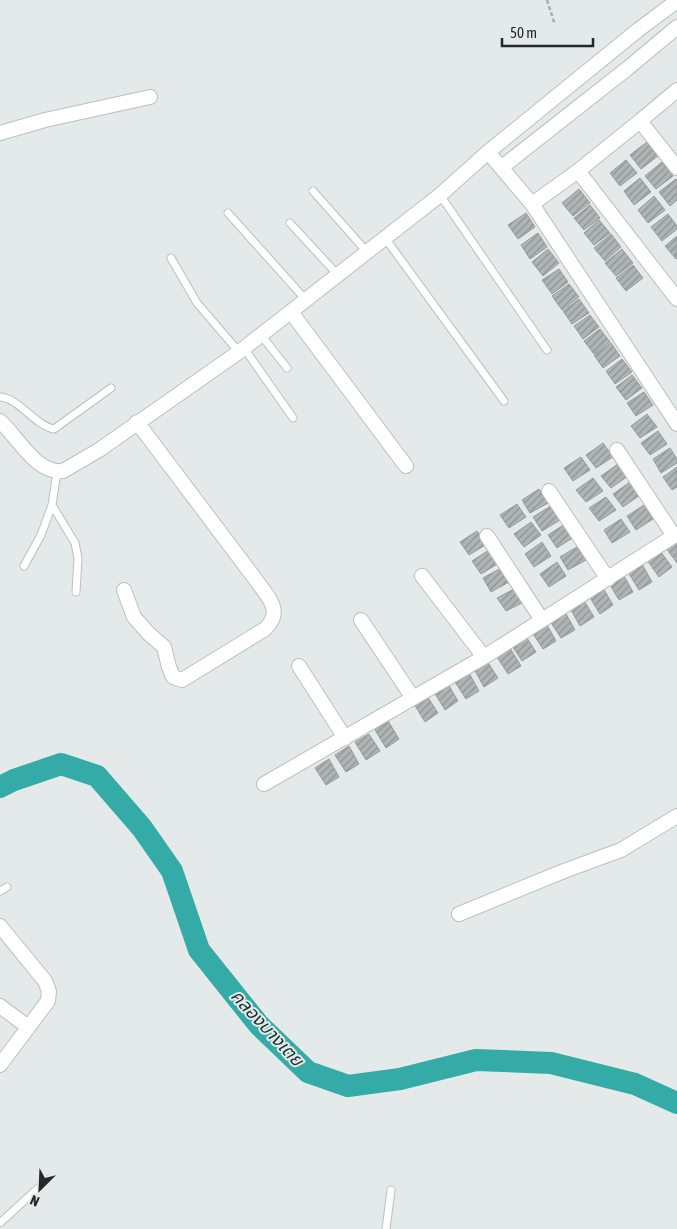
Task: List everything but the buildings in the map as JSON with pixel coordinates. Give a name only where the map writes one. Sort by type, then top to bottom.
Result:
[{"type":"street","points":[[0,420],[38,464],[57,472],[63,471],[98,450],[242,350],[440,195],[488,152],[638,30],[677,1]]},
{"type":"street","points":[[502,168],[628,68],[677,26]]},
{"type":"street","points":[[532,204],[578,171],[677,90]]},
{"type":"street","points":[[0,133],[45,120],[150,98]]},
{"type":"street","points":[[640,121],[677,168]]},
{"type":"street","points":[[488,152],[532,204],[677,424]]},
{"type":"street","points":[[578,171],[677,299]]},
{"type":"street","points":[[291,312],[406,466]]},
{"type":"street","points":[[124,590],[134,617],[148,633],[164,646],[169,667],[174,677],[182,680],[265,629],[275,617],[275,611],[271,602],[256,580],[137,422]]},
{"type":"street","points":[[264,784],[484,657],[676,535],[618,450]]},
{"type":"street","points":[[549,491],[608,578]]},
{"type":"street","points":[[487,536],[542,620]]},
{"type":"street","points":[[422,576],[484,657]]},
{"type":"street","points":[[361,620],[413,698]]},
{"type":"street","points":[[299,666],[345,738]]},
{"type":"street","points":[[459,914],[621,850],[677,816]]},
{"type":"street","points":[[0,926],[45,982],[49,991],[48,1001],[0,1065]]},
{"type":"street","points":[[0,1006],[28,1027]]},
{"type":"lane","points":[[313,191],[367,252]]},
{"type":"lane","points":[[440,195],[547,350]]},
{"type":"lane","points":[[228,213],[306,300]]},
{"type":"lane","points":[[290,223],[338,275]]},
{"type":"lane","points":[[385,238],[504,401]]},
{"type":"lane","points":[[171,258],[198,303],[242,350],[293,418]]},
{"type":"lane","points":[[261,335],[287,368]]},
{"type":"lane","points":[[0,397],[7,398],[43,425],[54,429],[112,388]]},
{"type":"lane","points":[[24,566],[41,535],[52,505],[57,472]]},
{"type":"lane","points":[[52,505],[76,543],[78,558],[76,592]]},
{"type":"lane","points":[[0,891],[7,887]]},
{"type":"lane","points":[[0,1223],[48,1179]]},
{"type":"lane","points":[[386,1229],[392,1190]]},
{"type":"path","points":[[547,0],[555,25]]},
{"type":"waterway","name":"คลองบางเตย","points":[[0,787],[14,780],[61,764],[97,776],[142,828],[172,871],[199,950],[259,1025],[308,1072],[348,1086],[400,1079],[476,1060],[551,1063],[635,1084],[677,1103]]}]
